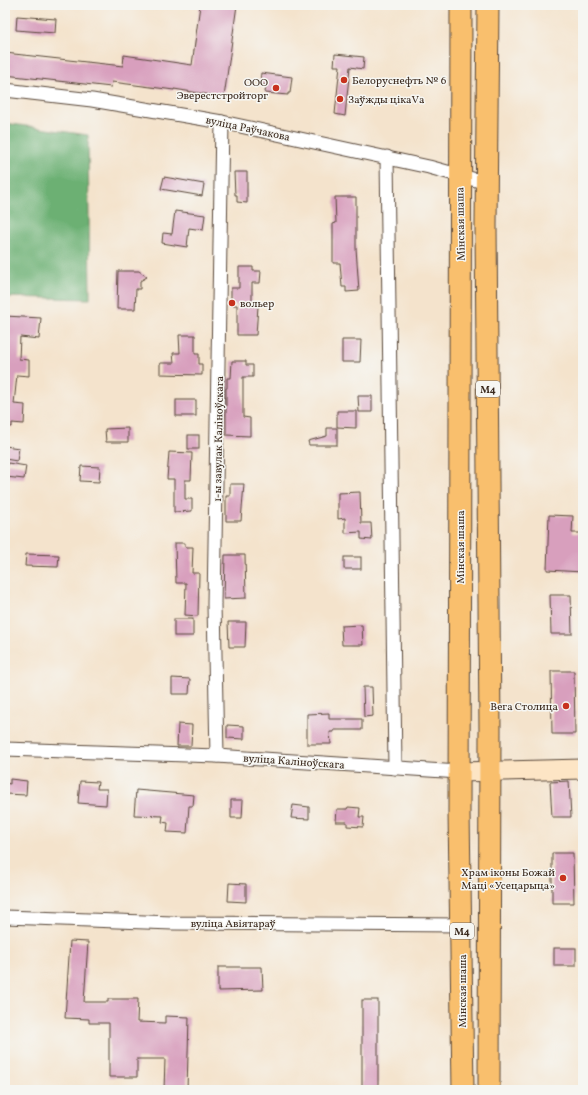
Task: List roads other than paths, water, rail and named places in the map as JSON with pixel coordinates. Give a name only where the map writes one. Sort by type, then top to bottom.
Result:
[{"type":"main road","name":"Мінская шаша","points":[[461,5],[461,125],[459,176],[461,279],[459,772],[463,1090]]},
{"type":"main road","name":"М4","points":[[488,5],[487,183],[490,1090]]},
{"type":"main road","name":"вуліца Каліноўскага","points":[[459,772],[583,769]]},
{"type":"street","name":"вуліца Раўчакова","points":[[5,90],[92,100],[222,122],[387,157],[487,183]]},
{"type":"street","name":"1-ы завулак Каліноўскага","points":[[217,756],[214,604],[222,122]]},
{"type":"street","points":[[387,157],[395,768]]},
{"type":"street","name":"вуліца Каліноўскага","points":[[5,749],[217,756],[459,772]]},
{"type":"street","name":"вуліца Авіятараў","points":[[5,917],[173,923],[440,923],[462,925]]},
{"type":"place","name":"Белоруснефть № 6","points":[[344,80]]},
{"type":"place","name":"ООО Эверестстройторг","points":[[276,88]]},
{"type":"place","name":"Заўжды цікаVа","points":[[340,99]]},
{"type":"place","name":"вольер","points":[[232,303]]},
{"type":"place","name":"Вега Столица","points":[[566,706]]},
{"type":"place","name":"Храм іконы Божай Маці «Усецарыца»","points":[[563,878]]}]
